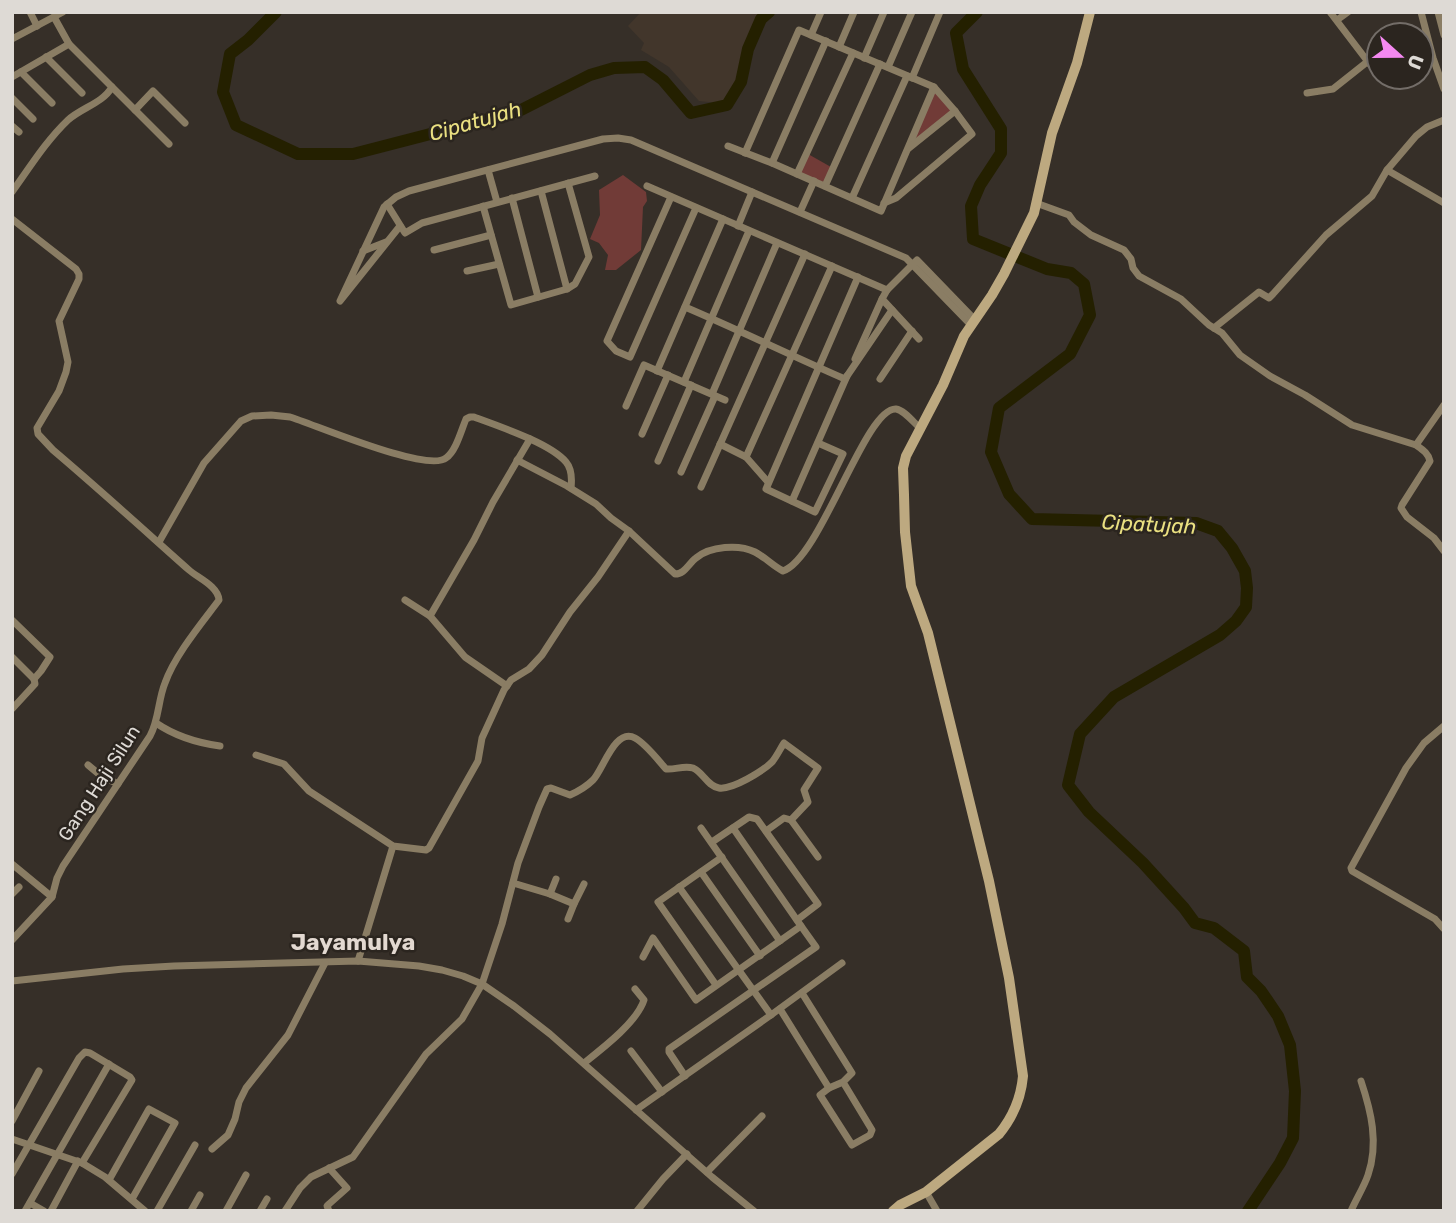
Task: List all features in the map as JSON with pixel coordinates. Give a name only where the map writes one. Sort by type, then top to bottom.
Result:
[{"type":"street","points":[[30,12],[37,26]]},
{"type":"street","points":[[12,39],[62,12]]},
{"type":"street","points":[[811,35],[821,12]]},
{"type":"street","points":[[839,47],[854,12]]},
{"type":"street","points":[[864,58],[884,12]]},
{"type":"street","points":[[825,186],[912,12]]},
{"type":"street","points":[[852,198],[940,12]]},
{"type":"street","points":[[893,1211],[926,1192],[990,1142],[1006,1125],[1018,1101],[1023,1076],[1009,978],[989,881],[928,633],[911,586],[905,532],[903,468],[906,456],[951,368],[957,349],[992,295],[1034,213],[1052,133],[1077,63],[1090,12]]},
{"type":"street","points":[[1330,12],[1365,59]]},
{"type":"street","points":[[1337,20],[1348,12]]},
{"type":"street","points":[[1438,12],[1444,35]]},
{"type":"street","points":[[54,18],[69,44],[169,144]]},
{"type":"street","points":[[745,153],[799,30],[934,87],[972,134],[883,207]]},
{"type":"street","points":[[772,163],[826,41]]},
{"type":"street","points":[[12,77],[69,44]]},
{"type":"street","points":[[797,174],[853,53]]},
{"type":"street","points":[[46,57],[82,93]]},
{"type":"street","points":[[1307,93],[1333,89],[1365,64]]},
{"type":"street","points":[[1435,66],[1444,89]]},
{"type":"street","points":[[21,72],[52,103]]},
{"type":"street","points":[[12,191],[67,121],[113,87]]},
{"type":"street","points":[[883,207],[934,87]]},
{"type":"street","points":[[135,110],[153,91],[185,123]]},
{"type":"street","points":[[12,98],[33,119]]},
{"type":"street","points":[[908,148],[955,111]]},
{"type":"street","points":[[1214,328],[1259,292],[1269,298],[1326,235],[1372,196],[1387,170],[1416,136],[1427,127],[1444,120]]},
{"type":"street","points":[[12,126],[19,132]]},
{"type":"street","points":[[400,226],[340,301],[384,206],[396,197],[409,191],[603,139],[632,140],[906,258],[973,322]]},
{"type":"street","points":[[728,146],[852,198],[883,207]]},
{"type":"street","points":[[488,170],[497,202]]},
{"type":"street","points":[[1387,170],[1444,203]]},
{"type":"street","points":[[387,204],[405,233],[422,223],[595,176]]},
{"type":"street","points":[[800,212],[814,181]]},
{"type":"street","points":[[483,206],[511,305],[567,289],[575,284],[589,257],[568,183]]},
{"type":"street","points":[[647,186],[887,289]]},
{"type":"street","points":[[541,191],[567,289]]},
{"type":"street","points":[[738,226],[752,192]]},
{"type":"street","points":[[671,197],[607,341],[616,351],[630,357],[696,208]]},
{"type":"street","points":[[512,198],[538,297]]},
{"type":"street","points":[[1036,203],[1069,215],[1091,235],[1124,250],[1139,276],[1181,299],[1222,333],[1240,355],[1270,376],[1361,429],[1416,445],[1425,452],[1430,461],[1401,508],[1402,512],[1434,538],[1444,551]]},
{"type":"street","points":[[12,219],[76,269],[80,276],[59,321],[68,362],[66,372],[59,391],[37,428],[38,434],[159,542],[204,463],[247,417],[290,417],[405,457],[433,462],[447,458],[466,419],[474,417],[530,439],[554,452],[566,462],[572,476],[571,488]]},
{"type":"street","points":[[657,371],[723,219]]},
{"type":"street","points":[[657,461],[749,230]]},
{"type":"street","points":[[434,250],[491,235]]},
{"type":"street","points":[[363,251],[387,242]]},
{"type":"street","points":[[681,472],[777,243]]},
{"type":"street","points":[[701,487],[804,254]]},
{"type":"street","points":[[467,271],[499,264]]},
{"type":"street","points":[[792,502],[887,289],[912,265]]},
{"type":"street","points":[[746,457],[832,266]]},
{"type":"street","points":[[818,443],[843,454],[815,512],[766,489],[858,277]]},
{"type":"street","points":[[882,299],[919,339]]},
{"type":"street","points":[[685,307],[845,379]]},
{"type":"street","points":[[845,379],[892,310]]},
{"type":"street","points":[[880,379],[912,331]]},
{"type":"street","points":[[626,406],[644,365],[725,400]]},
{"type":"street","points":[[642,434],[668,375]]},
{"type":"street","points":[[1416,445],[1444,405]]},
{"type":"street","points":[[517,460],[596,504],[675,574],[681,574],[701,554],[720,548],[744,548],[765,558],[780,570],[786,570],[793,565],[821,526],[875,424],[890,410],[898,409],[921,429]]},
{"type":"street","points":[[430,616],[530,439]]},
{"type":"street","points":[[720,444],[746,457],[768,482]]},
{"type":"street","points":[[256,755],[284,764],[309,791],[393,846],[422,850],[429,848],[478,761],[482,738],[507,686],[542,655],[629,531]]},
{"type":"street","name":"Gang Haji Silun","points":[[14,935],[52,897],[63,866],[150,736],[156,723],[167,677],[219,600],[216,591],[159,542]]},
{"type":"street","points":[[405,600],[430,616],[465,657],[507,686]]},
{"type":"street","points":[[12,620],[50,657],[34,679]]},
{"type":"street","points":[[12,709],[36,684],[34,679],[14,663]]},
{"type":"street","points":[[156,723],[176,734],[220,746]]},
{"type":"street","points":[[1444,726],[1424,743],[1406,768],[1351,867],[1435,919],[1444,929]]},
{"type":"street","points":[[285,1211],[311,1177],[348,1161],[357,1152],[426,1054],[462,1019],[482,984],[518,863],[547,789],[570,795],[582,790],[595,778],[611,749],[628,736],[636,738],[666,769],[695,769],[711,785],[718,788],[747,779],[762,769],[772,761],[784,743],[818,768],[804,790],[808,802],[791,820]]},
{"type":"street","points":[[88,765],[118,784]]},
{"type":"street","points":[[643,957],[653,938],[696,1000],[780,941],[818,904],[757,819],[749,817],[712,842]]},
{"type":"street","points":[[766,831],[784,818],[791,820],[818,857]]},
{"type":"street","points":[[701,828],[780,941]]},
{"type":"street","points":[[685,1076],[669,1049],[816,947],[733,828]]},
{"type":"street","points":[[358,961],[393,846]]},
{"type":"street","points":[[716,985],[658,902],[722,857]]},
{"type":"street","points":[[12,866],[52,897]]},
{"type":"street","points":[[701,872],[760,956]]},
{"type":"street","points":[[551,894],[556,879]]},
{"type":"street","points":[[513,883],[575,904]]},
{"type":"street","points":[[568,919],[584,884]]},
{"type":"street","points":[[12,894],[19,887]]},
{"type":"street","points":[[679,887],[771,1015]]},
{"type":"street","points":[[12,981],[161,966],[358,961],[442,970],[482,984],[514,1006],[584,1063],[754,1211]]},
{"type":"street","points":[[212,1149],[228,1135],[246,1088],[288,1035],[325,963]]},
{"type":"street","points":[[636,1110],[842,963]]},
{"type":"street","points":[[584,1063],[622,1030],[640,1009],[644,1000],[635,989]]},
{"type":"street","points":[[802,993],[852,1073],[843,1082],[820,1095],[852,1145],[870,1135],[872,1130],[843,1082]]},
{"type":"street","points":[[780,1009],[829,1088]]},
{"type":"street","points":[[631,1051],[662,1092]]},
{"type":"street","points":[[12,1174],[82,1054],[90,1053],[130,1077],[131,1080],[51,1211]]},
{"type":"street","points":[[25,1211],[109,1064]]},
{"type":"street","points":[[12,1121],[39,1071]]},
{"type":"street","points":[[1352,1211],[1368,1176],[1373,1157],[1374,1139],[1370,1109],[1361,1081]]},
{"type":"street","points":[[109,1180],[149,1109],[175,1123],[132,1199]]},
{"type":"street","points":[[707,1172],[762,1116]]},
{"type":"street","points":[[12,1139],[80,1162],[109,1180],[145,1211]]},
{"type":"street","points":[[158,1211],[195,1145]]},
{"type":"street","points":[[637,1211],[687,1154]]},
{"type":"street","points":[[329,1168],[347,1188],[329,1204],[329,1211]]},
{"type":"street","points":[[226,1211],[246,1175]]},
{"type":"street","points":[[926,1192],[937,1211]]},
{"type":"street","points":[[191,1211],[201,1195]]},
{"type":"street","points":[[260,1211],[267,1199]]},
{"type":"street","points":[[30,1203],[44,1211]]},
{"type":"shaded area","points":[[641,12],[760,12],[742,52],[739,86],[733,95],[718,103],[699,101],[669,67],[641,50],[644,43],[628,26]]},
{"type":"shaded area","points":[[934,90],[953,111],[911,144]]},
{"type":"shaded area","points":[[808,154],[831,167],[824,184],[800,173]]},
{"type":"shaded area","points":[[623,175],[646,192],[641,250],[616,270],[605,270],[608,255],[599,243],[590,239],[600,215],[599,190]]},
{"type":"waterway","name":"Cipatujah","points":[[276,12],[230,54],[223,92],[236,125],[298,154],[353,154],[519,111],[590,75],[614,68],[645,67],[663,80],[691,113],[727,105],[741,82],[748,49],[761,19],[769,12]]},
{"type":"waterway","name":"Cipatujah","points":[[977,12],[956,33],[963,69],[1001,129],[1001,153],[980,185],[971,206],[973,239],[1047,269],[1071,273],[1084,284],[1090,315],[1070,354],[999,408],[991,452],[1009,494],[1032,519],[1196,523],[1218,531],[1245,571],[1246,607],[1236,621],[1220,635],[1114,697],[1080,734],[1068,785],[1089,812],[1143,863],[1195,923],[1214,928],[1244,951],[1247,977],[1261,991],[1278,1016],[1290,1045],[1295,1091],[1293,1138],[1248,1211]]},
{"type":"district","name":"Jayamulya","points":[[353,942]]}]
